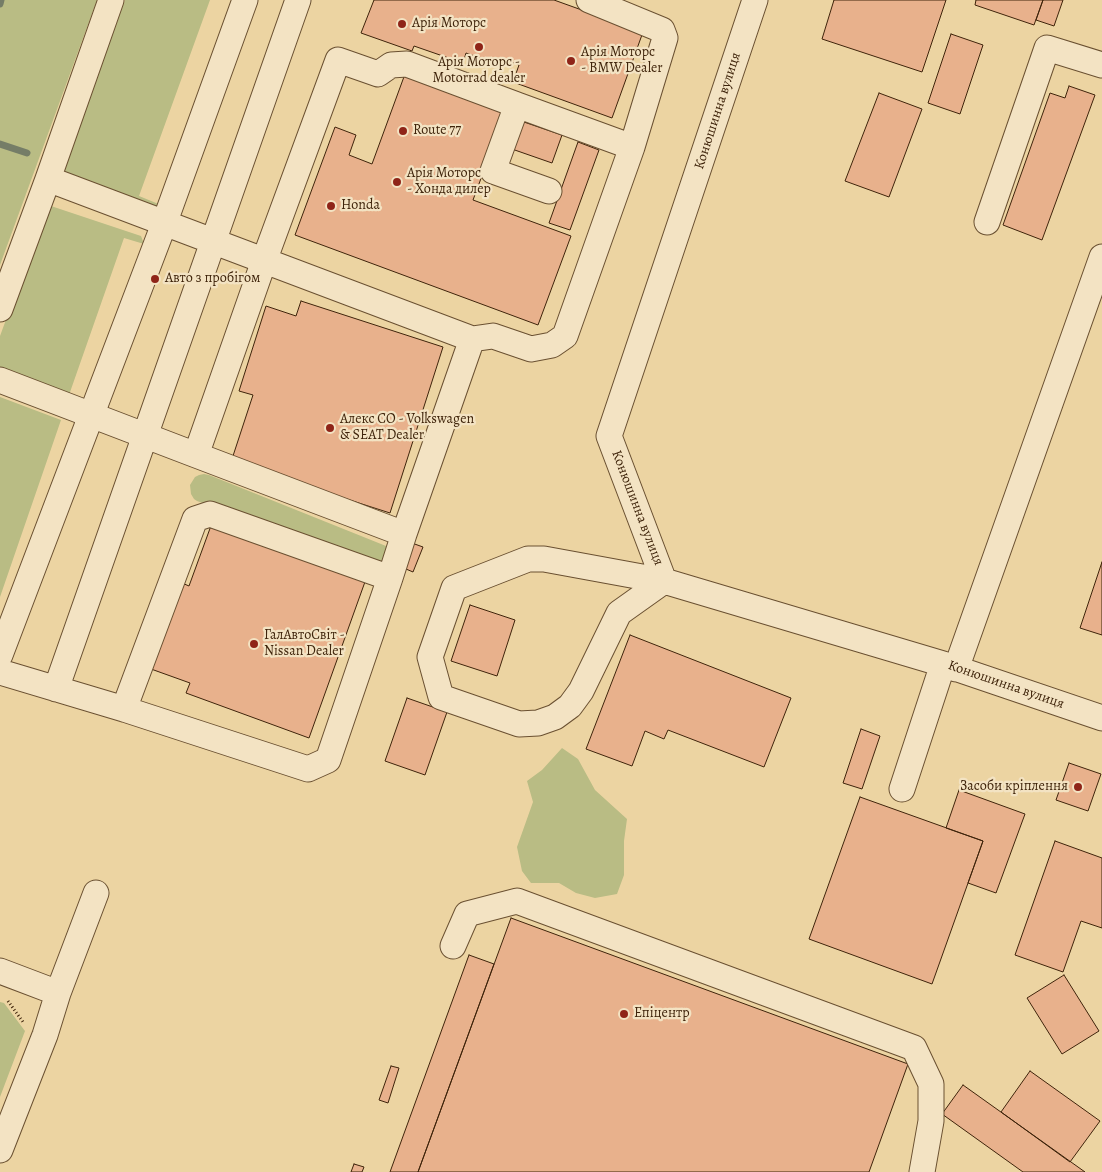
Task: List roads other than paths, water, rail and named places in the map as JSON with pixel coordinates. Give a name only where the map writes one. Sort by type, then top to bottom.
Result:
[{"type":"street","points":[[0,309],[48,180],[110,0]]},
{"type":"street","points":[[0,655],[164,224],[245,0]]},
{"type":"street","points":[[56,689],[298,0]]},
{"type":"street","points":[[48,180],[472,339],[493,336],[531,349],[552,345],[565,336],[632,147],[665,38],[662,30],[590,0]]},
{"type":"street","name":"Конюшинна вулиця","points":[[755,0],[610,436],[664,581],[949,666],[1102,718]]},
{"type":"street","points":[[987,222],[1047,48],[1102,65]]},
{"type":"street","points":[[196,455],[264,261],[338,60],[378,74],[392,65],[407,64],[632,147]]},
{"type":"street","points":[[517,105],[494,171],[549,190]]},
{"type":"street","points":[[902,789],[1102,257]]},
{"type":"street","points":[[0,672],[124,709],[308,769],[328,760],[472,339]]},
{"type":"street","points":[[0,380],[404,534]]},
{"type":"street","points":[[124,709],[195,519],[210,514],[390,578]]},
{"type":"street","points":[[528,559],[544,559],[664,581],[619,613],[581,691],[570,706],[555,717],[538,723],[519,724],[441,697],[430,657],[454,588],[528,559]]},
{"type":"street","points":[[0,1150],[40,1048],[58,993],[96,893]]},
{"type":"street","points":[[453,946],[467,914],[517,901],[914,1048],[931,1084],[931,1122],[922,1172]]},
{"type":"street","points":[[0,971],[58,993]]},
{"type":"waterway","points":[[0,4],[1,0]]},
{"type":"waterway","points":[[0,144],[27,153]]},
{"type":"place","name":"Арія Моторс","points":[[402,24]]},
{"type":"place","name":"Арія Моторс - Motorrad dealer","points":[[479,47]]},
{"type":"place","name":"Арія Моторс - BMW Dealer","points":[[571,61]]},
{"type":"place","name":"Route 77","points":[[403,131]]},
{"type":"place","name":"Арія Моторс - Хонда дилер","points":[[397,182]]},
{"type":"place","name":"Honda","points":[[331,206]]},
{"type":"place","name":"Авто з пробігом","points":[[155,279]]},
{"type":"place","name":"Алекс CO - Volkswagen & SEAT Dealer","points":[[330,428]]},
{"type":"place","name":"ГалАвтоСвіт - Nissan Dealer","points":[[254,644]]},
{"type":"place","name":"Засоби кріплення","points":[[1078,787]]},
{"type":"place","name":"Епіцентр","points":[[624,1014]]}]
